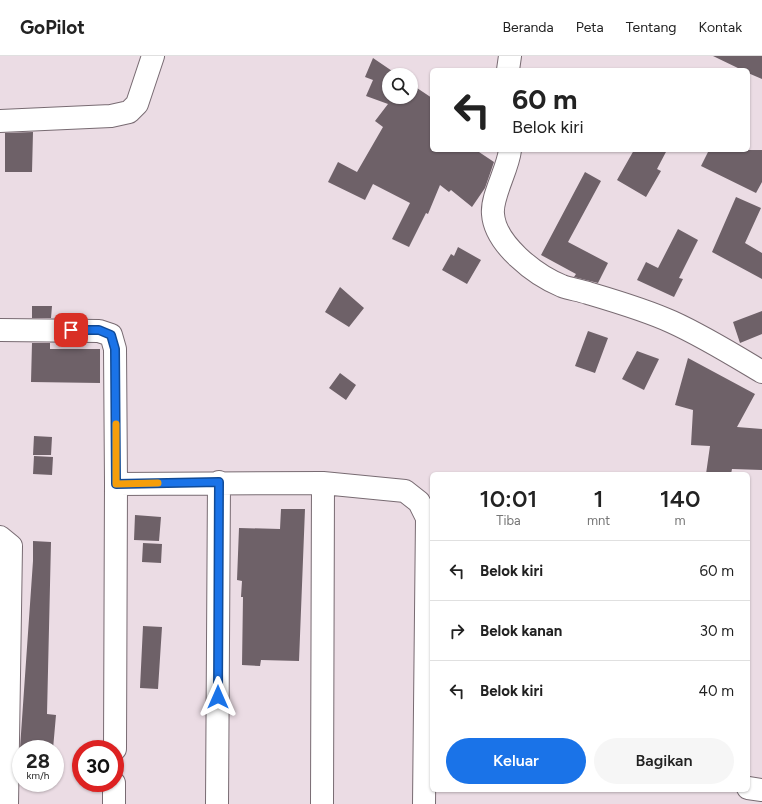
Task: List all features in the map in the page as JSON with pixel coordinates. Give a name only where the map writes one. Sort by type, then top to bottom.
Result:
[{"type":"street","points":[[0,121],[111,116],[129,112],[137,104],[153,56]]},
{"type":"street","points":[[508,68],[510,56]]},
{"type":"street","points":[[510,152],[492,213],[498,233],[512,253],[561,286],[588,293],[670,321],[698,335],[762,372]]},
{"type":"street","points":[[0,330],[99,330],[111,335],[115,349],[115,740]]},
{"type":"street","points":[[116,484],[219,482],[323,483],[405,491],[419,502],[426,518],[424,804]]},
{"type":"street","points":[[217,804],[219,482]]},
{"type":"street","points":[[322,804],[323,483]]},
{"type":"street","points":[[0,538],[11,546],[7,804]]},
{"type":"street","points":[[750,788],[762,790]]},
{"type":"street","points":[[114,792],[114,804]]},
{"type":"building","points":[[713,56],[762,56],[762,79],[750,74],[750,68],[738,68]]},
{"type":"building","points":[[373,58],[388,68],[382,68],[382,102],[366,96],[373,80],[365,77]]},
{"type":"building","points":[[418,89],[430,97],[430,152],[479,152],[494,162],[485,188],[472,207],[451,190],[449,192],[440,185],[428,214],[426,213],[409,247],[392,239],[410,203],[373,184],[365,200],[328,182],[338,162],[357,172],[383,127],[375,121],[388,104],[418,104]]},
{"type":"building","points":[[33,132],[32,172],[5,172],[5,133]]},
{"type":"building","points":[[750,150],[762,150],[762,182],[756,193],[701,166],[708,152],[750,152]]},
{"type":"building","points":[[633,152],[666,152],[657,169],[661,171],[646,197],[617,180]]},
{"type":"building","points":[[585,172],[601,181],[568,242],[608,263],[598,283],[574,277],[576,274],[541,255]]},
{"type":"building","points":[[736,197],[761,208],[745,243],[762,253],[762,279],[712,252]]},
{"type":"building","points":[[678,229],[698,240],[679,278],[683,279],[674,297],[637,280],[646,262],[658,268]]},
{"type":"building","points":[[458,247],[481,260],[467,284],[442,270],[451,254],[454,256]]},
{"type":"building","points":[[340,287],[364,308],[349,327],[325,312]]},
{"type":"building","points":[[32,306],[52,306],[51,318],[32,318]]},
{"type":"building","points":[[762,311],[762,334],[740,343],[733,322]]},
{"type":"building","points":[[588,331],[608,338],[595,373],[575,366]]},
{"type":"building","points":[[32,343],[50,343],[50,349],[100,349],[100,383],[31,382]]},
{"type":"building","points":[[637,351],[659,359],[644,390],[622,379]]},
{"type":"building","points":[[688,358],[755,394],[737,427],[762,429],[762,470],[732,469],[731,472],[706,472],[710,446],[691,445],[693,410],[675,405]]},
{"type":"building","points":[[340,373],[356,385],[346,400],[329,388]]},
{"type":"building","points":[[34,436],[52,437],[51,455],[33,455]]},
{"type":"building","points":[[34,456],[53,457],[52,475],[33,474]]},
{"type":"building","points":[[281,509],[305,509],[299,661],[261,660],[260,666],[242,665],[243,597],[241,597],[242,581],[237,580],[239,528],[280,529]]},
{"type":"building","points":[[135,515],[161,517],[159,541],[134,540]]},
{"type":"building","points":[[33,541],[51,542],[47,714],[56,715],[54,740],[21,740],[33,561]]},
{"type":"building","points":[[143,543],[162,544],[161,563],[142,562]]},
{"type":"building","points":[[143,626],[162,627],[158,689],[140,688]]},
{"type":"slow traffic","points":[[116,424],[116,484],[158,483]]},
{"type":"route","points":[[71,330],[99,330],[111,335],[115,349],[116,484],[219,482],[218,697]]}]
